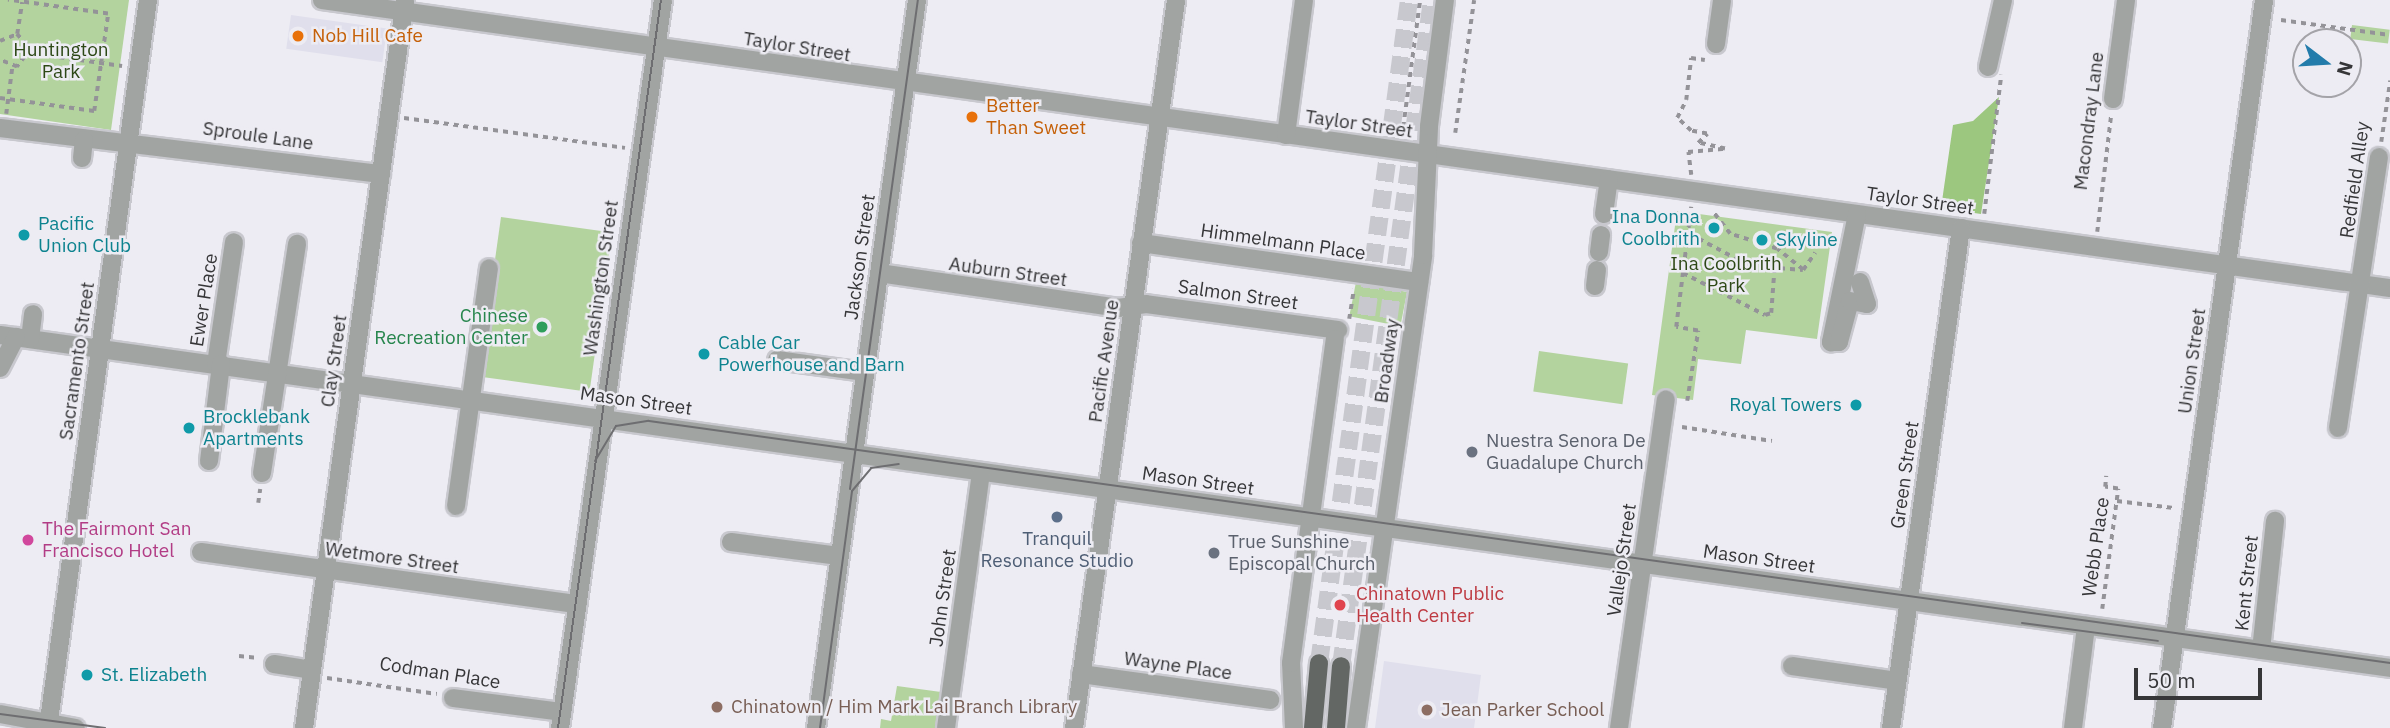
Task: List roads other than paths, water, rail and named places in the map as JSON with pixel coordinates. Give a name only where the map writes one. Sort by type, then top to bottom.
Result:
[{"type":"main road","points":[[1313,728],[1319,663]]},
{"type":"main road","points":[[1336,728],[1341,666]]},
{"type":"street","name":"Sacramento Street","points":[[46,727],[148,0]]},
{"type":"street","name":"Taylor Street","points":[[322,0],[404,6],[905,84],[2390,288]]},
{"type":"street","name":"Washington Street","points":[[561,720],[663,0]]},
{"type":"street","name":"Jackson Street","points":[[816,728],[916,0]]},
{"type":"street","name":"Pacific Avenue","points":[[1073,728],[1175,0]]},
{"type":"street","points":[[1286,135],[1304,0]]},
{"type":"street","name":"Broadway","points":[[1356,728],[1419,282],[1427,156],[1446,0]]},
{"type":"street","points":[[1716,44],[1723,0]]},
{"type":"street","points":[[1988,67],[2003,0]]},
{"type":"street","name":"Macondray Lane","points":[[2113,99],[2126,0]]},
{"type":"street","name":"Union Street","points":[[2162,728],[2264,0]]},
{"type":"street","name":"Clay Street","points":[[304,728],[404,6]]},
{"type":"street","name":"Sproule Lane","points":[[2,129],[83,149],[128,143],[381,174]]},
{"type":"street","name":"Redfield Alley","points":[[2338,428],[2379,157]]},
{"type":"street","points":[[1604,214],[1609,179]]},
{"type":"street","points":[[1862,214],[1864,251]]},
{"type":"street","points":[[1860,282],[1867,304],[1850,301],[1839,342],[1831,342],[1862,214]]},
{"type":"street","name":"Green Street","points":[[1891,728],[1961,228]]},
{"type":"street","name":"Ewer Place","points":[[209,461],[234,242]]},
{"type":"street","name":"Himmelmann Place","points":[[1142,243],[1419,282]]},
{"type":"street","points":[[262,473],[298,244]]},
{"type":"street","points":[[456,506],[489,268]]},
{"type":"street","name":"Auburn Street","points":[[879,273],[1132,307]]},
{"type":"street","name":"Salmon Street","points":[[1132,307],[1148,304],[1337,335],[1310,518]]},
{"type":"street","points":[[0,368],[15,337],[33,314]]},
{"type":"street","name":"Mason Street","points":[[15,337],[2390,668]]},
{"type":"street","points":[[778,360],[865,372]]},
{"type":"street","name":"Vallejo Street","points":[[1619,728],[1666,399]]},
{"type":"street","name":"John Street","points":[[946,728],[981,473]]},
{"type":"street","points":[[1294,728],[1290,680],[1310,518]]},
{"type":"street","name":"Kent Street","points":[[2261,649],[2275,522]]},
{"type":"street","points":[[731,542],[839,556]]},
{"type":"street","name":"Wetmore Street","points":[[201,552],[577,604]]},
{"type":"street","points":[[2073,728],[2086,626]]},
{"type":"street","points":[[274,664],[312,673]]},
{"type":"street","points":[[1792,666],[1898,681]]},
{"type":"street","name":"Wayne Place","points":[[1081,674],[1270,700]]},
{"type":"street","name":"Codman Place","points":[[453,698],[561,720]]},
{"type":"street","points":[[0,704],[34,708],[46,727]]},
{"type":"street","points":[[0,714],[46,727],[76,728]]},
{"type":"tunnel","points":[[1319,663],[1409,0]]},
{"type":"tunnel","points":[[1341,666],[1432,0]]},
{"type":"tram line","points":[[558,728],[661,0]]},
{"type":"tram line","points":[[850,489],[918,0]]},
{"type":"tram line","points":[[595,461],[616,426],[649,421],[2390,663]]},
{"type":"tram line","points":[[820,728],[852,491],[871,468],[899,464]]},
{"type":"tram line","points":[[2022,623],[2158,641]]},
{"type":"tram line","points":[[0,714],[105,728]]},
{"type":"place","name":"Nob Hill Cafe","points":[[298,36]]},
{"type":"place","name":"Better Than Sweet","points":[[972,117]]},
{"type":"place","name":"Ina Donna Coolbrith","points":[[1714,228]]},
{"type":"place","name":"Pacific Union Club","points":[[24,235]]},
{"type":"place","name":"Skyline","points":[[1762,240]]},
{"type":"place","name":"Chinese Recreation Center","points":[[542,327]]},
{"type":"place","name":"Cable Car Powerhouse and Barn","points":[[704,354]]},
{"type":"place","name":"Royal Towers","points":[[1856,405]]},
{"type":"place","name":"Brocklebank Apartments","points":[[189,428]]},
{"type":"place","name":"Nuestra Senora De Guadalupe Church","points":[[1472,452]]},
{"type":"place","name":"Tranquil Resonance Studio","points":[[1057,517]]},
{"type":"place","name":"The Fairmont San Francisco Hotel","points":[[28,540]]},
{"type":"place","name":"True Sunshine Episcopal Church","points":[[1214,553]]},
{"type":"place","name":"Chinatown Public Health Center","points":[[1340,605]]},
{"type":"place","name":"St. Elizabeth","points":[[87,675]]},
{"type":"place","name":"Chinatown / Him Mark Lai Branch Library","points":[[717,707]]},
{"type":"place","name":"Jean Parker School","points":[[1427,710]]},
{"type":"park label","name":"Huntington Park","points":[[61,61]]},
{"type":"park label","name":"Ina Coolbrith Park","points":[[1726,275]]}]
